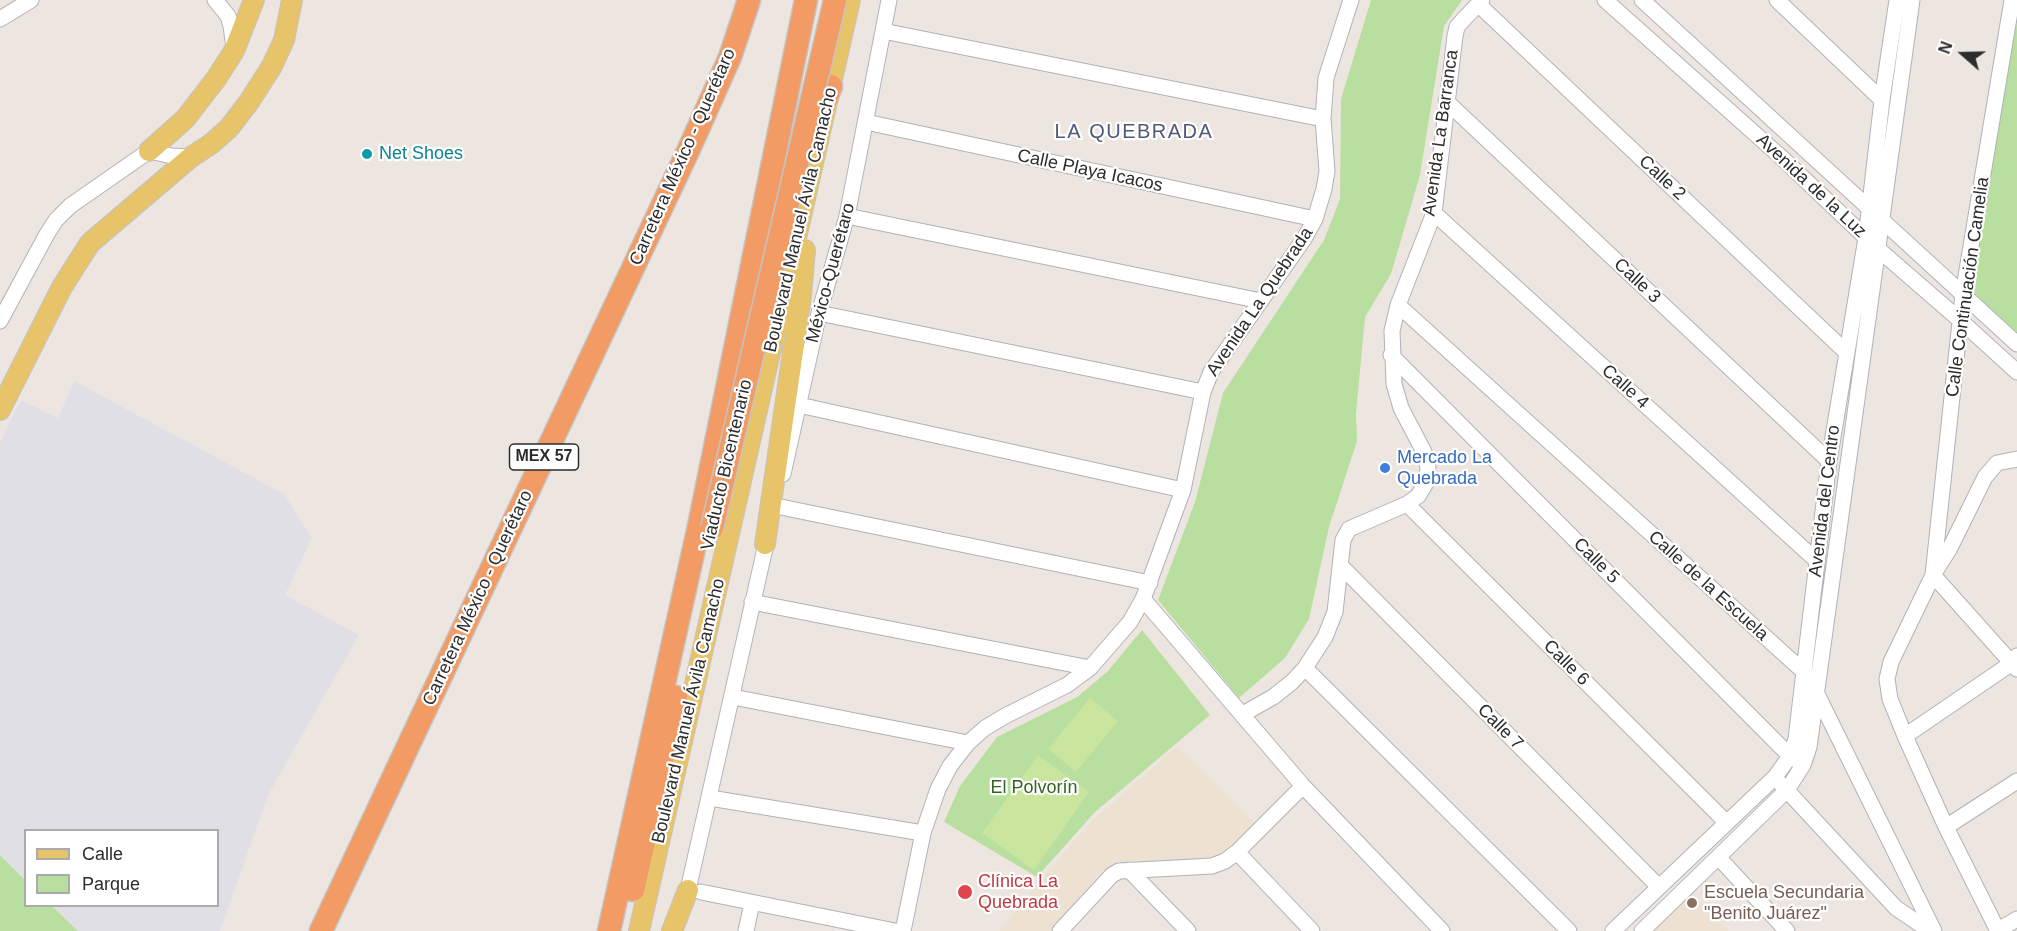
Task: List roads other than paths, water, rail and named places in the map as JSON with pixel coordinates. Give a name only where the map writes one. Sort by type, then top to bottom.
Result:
[{"type":"highway","name":"Carretera México - Querétaro","points":[[315,931],[326,921],[689,149],[730,57],[749,0]]},
{"type":"highway","points":[[609,931],[699,526],[806,0]]},
{"type":"highway","name":"Viaducto Bicentenario","points":[[623,931],[718,505],[835,0]]},
{"type":"highway","points":[[740,325],[831,86]]},
{"type":"main road","points":[[149,151],[185,119],[234,51],[254,0]]},
{"type":"main road","points":[[0,410],[62,287],[90,243],[191,157],[230,128],[249,102],[272,66],[284,40],[292,0]]},
{"type":"main road","name":"Boulevard Manuel Ávila Camacho","points":[[639,931],[850,0]]},
{"type":"main road","points":[[765,544],[801,296],[810,179]]},
{"type":"main road","points":[[672,931],[694,891]]},
{"type":"street","points":[[0,19],[31,0]]},
{"type":"street","points":[[215,0],[228,16],[233,34],[234,51]]},
{"type":"street","name":"México-Querétaro","points":[[694,891],[710,798],[765,544],[776,506],[819,313],[847,216],[889,0]]},
{"type":"street","name":"Avenida La Quebrada","points":[[903,931],[923,833],[938,789],[950,766],[968,743],[995,722],[1067,685],[1090,668],[1130,622],[1143,599],[1183,490],[1203,392],[1211,372],[1304,239],[1315,219],[1327,171],[1323,119],[1326,78],[1351,0]]},
{"type":"street","name":"Avenida de la Luz","points":[[1605,0],[1780,156],[1878,249],[2017,372]]},
{"type":"street","name":"Avenida de la Luz","points":[[1642,0],[2017,344]]},
{"type":"street","points":[[1777,0],[1882,100]]},
{"type":"street","name":"Avenida del Centro","points":[[1614,931],[1775,777],[1790,756],[1796,739],[1829,461],[1866,238],[1882,100],[1897,0]]},
{"type":"street","name":"Avenida del Centro","points":[[1642,931],[1787,790],[1803,765],[1809,747],[1912,0]]},
{"type":"street","name":"Calle Continuación Camelia","points":[[1933,575],[1964,294],[2012,0]]},
{"type":"street","name":"Avenida La Barranca","points":[[1243,714],[1273,697],[1292,682],[1305,668],[1325,637],[1335,612],[1343,540],[1349,529],[1407,504],[1418,496],[1426,483],[1428,468],[1424,452],[1401,408],[1394,384],[1391,355],[1392,331],[1398,305],[1434,213],[1446,101],[1457,27],[1480,2]]},
{"type":"street","name":"Calle 2","points":[[1480,2],[1846,352]]},
{"type":"street","points":[[883,31],[1323,119]]},
{"type":"street","name":"Calle 3","points":[[1446,101],[1829,461]]},
{"type":"street","name":"Calle Playa Icacos","points":[[866,122],[1315,219]]},
{"type":"street","points":[[0,321],[47,234],[56,220],[70,206],[149,151],[191,157]]},
{"type":"street","name":"Calle 4","points":[[1434,213],[1817,561]]},
{"type":"street","points":[[847,216],[1261,301]]},
{"type":"street","name":"Calle de la Escuela","points":[[1398,305],[1803,671],[1816,692],[1932,931]]},
{"type":"street","points":[[819,313],[1203,392]]},
{"type":"street","name":"Calle 5","points":[[1391,355],[1790,756],[1803,765]]},
{"type":"street","points":[[799,405],[1183,490]]},
{"type":"street","name":"Calle Continuación Camelia","points":[[1998,931],[1946,827],[1905,736],[1890,699],[1887,679],[1891,662],[1933,575],[1950,548],[1990,468],[1997,463],[2017,459]]},
{"type":"street","name":"Calle 6","points":[[1407,504],[1726,822]]},
{"type":"street","points":[[776,506],[1150,583]]},
{"type":"street","name":"Calle 7","points":[[1341,566],[1659,887]]},
{"type":"street","points":[[1905,736],[2015,662],[1933,575]]},
{"type":"street","points":[[1143,599],[1303,786],[1442,931]]},
{"type":"street","points":[[752,602],[1090,668]]},
{"type":"street","points":[[1305,668],[1569,931]]},
{"type":"street","points":[[733,697],[968,743]]},
{"type":"street","points":[[1775,777],[1896,908],[1932,931]]},
{"type":"street","points":[[1946,827],[2017,781]]},
{"type":"street","points":[[1060,931],[1112,875],[1119,871],[1212,866],[1226,861],[1303,786]]},
{"type":"street","points":[[710,798],[923,833]]},
{"type":"street","points":[[1237,852],[1312,931]]},
{"type":"street","points":[[1718,857],[1787,931]]},
{"type":"street","points":[[1129,870],[1188,931]]},
{"type":"street","points":[[694,891],[895,931]]},
{"type":"street","points":[[746,931],[752,903]]},
{"type":"street","points":[[1998,931],[2017,919]]},
{"type":"place","name":"Net Shoes","points":[[367,154]]},
{"type":"place","name":"Mercado La Quebrada","points":[[1385,468]]},
{"type":"place","name":"Clínica La Quebrada","points":[[965,892]]},
{"type":"place","name":"Escuela Secundaria \"Benito Juárez\"","points":[[1692,903]]},
{"type":"district","name":"LA QUEBRADA","points":[[1134,132]]},
{"type":"park label","name":"El Polvorín","points":[[1034,788]]}]
